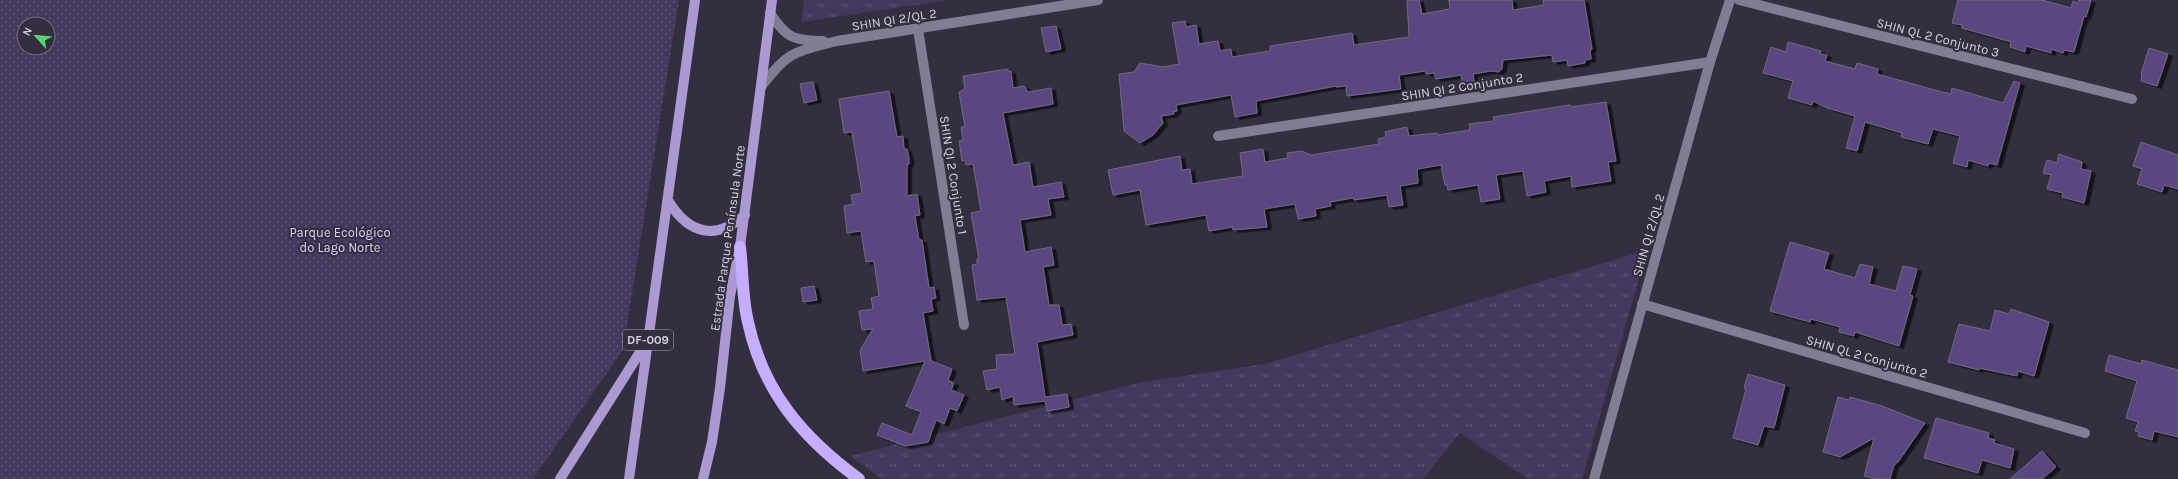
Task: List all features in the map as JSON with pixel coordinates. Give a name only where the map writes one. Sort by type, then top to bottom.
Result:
[{"type":"highway","points":[[740,247],[748,323],[759,360],[772,390],[799,426],[835,461],[859,479]]},
{"type":"main road","name":"DF-009","points":[[630,479],[669,202],[695,0]]},
{"type":"main road","name":"Estrada Parque Península Norte","points":[[703,479],[712,442],[719,396],[730,296],[745,215],[772,0]]},
{"type":"main road","points":[[669,202],[686,223],[702,230],[710,231],[728,228],[745,215]]},
{"type":"main road","points":[[560,479],[649,338]]},
{"type":"street","name":"SHIN QI 2/QL 2","points":[[761,87],[778,64],[800,50],[837,41],[1098,0]]},
{"type":"street","name":"SHIN QI 2/QL 2","points":[[1594,479],[1710,62],[1730,0]]},
{"type":"street","name":"SHIN QL 2 Conjunto 3","points":[[1738,0],[2132,99]]},
{"type":"street","name":"SHIN QI 2/QL 2","points":[[770,13],[781,31],[789,37],[798,40],[837,41]]},
{"type":"street","name":"SHIN QI 2 Conjunto 1","points":[[918,29],[964,325]]},
{"type":"street","name":"SHIN QI 2 Conjunto 2","points":[[1218,136],[1710,62]]},
{"type":"street","name":"SHIN QL 2 Conjunto 2","points":[[1642,304],[2085,433]]},
{"type":"green space","name":"Parque Ecológico do Lago Norte","points":[[0,0],[679,0],[623,350],[533,479],[0,479]]},
{"type":"green space","points":[[804,0],[949,0],[801,22]]},
{"type":"green space","points":[[1647,250],[1582,479],[1528,479],[1460,433],[1423,479],[882,479],[850,456],[1143,382],[1265,364]]},
{"type":"building","points":[[1407,0],[1419,0],[1422,14],[1450,9],[1449,0],[1512,0],[1513,10],[1544,5],[1543,0],[1584,0],[1592,49],[1590,50],[1591,59],[1585,60],[1585,63],[1568,66],[1567,60],[1553,62],[1552,55],[1503,60],[1502,69],[1499,72],[1491,71],[1473,74],[1475,87],[1463,88],[1461,75],[1436,79],[1434,73],[1426,74],[1425,71],[1399,75],[1401,89],[1347,96],[1346,86],[1336,86],[1256,101],[1257,113],[1235,117],[1231,95],[1176,105],[1177,111],[1173,112],[1174,114],[1161,116],[1163,123],[1153,135],[1140,143],[1124,131],[1119,74],[1134,72],[1140,63],[1163,67],[1179,64],[1172,23],[1185,21],[1186,27],[1196,25],[1199,44],[1218,41],[1220,51],[1231,49],[1232,57],[1270,51],[1270,46],[1352,33],[1354,45],[1409,37]]},
{"type":"building","points":[[1958,0],[2042,0],[2071,8],[2073,1],[2078,3],[2079,0],[2091,0],[2086,17],[2084,16],[2074,52],[2064,50],[2063,53],[2051,49],[2051,53],[2026,46],[2025,52],[2010,47],[2011,42],[1962,28],[1962,25],[1952,23]]},
{"type":"building","points":[[1056,26],[1061,49],[1046,52],[1041,28]]},
{"type":"building","points":[[1788,42],[1821,51],[1820,54],[1827,55],[1825,61],[1855,69],[1857,63],[1878,69],[1877,74],[1951,94],[1952,88],[2003,103],[2014,81],[2020,83],[1997,165],[1989,163],[1988,166],[1968,160],[1967,167],[1953,163],[1960,136],[1933,129],[1928,144],[1901,137],[1902,133],[1865,122],[1857,151],[1846,148],[1855,116],[1827,108],[1813,101],[1812,105],[1788,98],[1793,81],[1763,73],[1771,47],[1786,52]]},
{"type":"building","points":[[2149,48],[2168,54],[2157,86],[2141,81],[2141,74]]},
{"type":"building","points":[[1008,69],[1008,72],[1011,71],[1013,88],[1024,86],[1028,92],[1051,88],[1053,104],[1003,113],[1013,165],[1029,162],[1033,187],[1061,182],[1064,197],[1048,199],[1051,215],[1020,220],[1025,252],[1051,247],[1054,265],[1043,267],[1049,305],[1059,305],[1062,325],[1071,324],[1073,335],[1037,342],[1045,397],[1067,394],[1069,407],[1047,411],[1045,401],[1014,405],[1013,396],[1002,400],[1000,387],[987,390],[983,371],[997,369],[996,355],[1015,354],[1006,297],[977,300],[972,265],[977,264],[977,259],[979,259],[971,213],[981,211],[973,164],[966,165],[965,160],[962,161],[959,141],[963,140],[961,127],[965,127],[959,92],[965,89],[963,76]]},
{"type":"building","points":[[813,82],[817,100],[804,103],[800,84]]},
{"type":"building","points":[[889,91],[897,137],[903,136],[904,149],[907,149],[909,158],[909,164],[907,165],[907,196],[917,194],[920,215],[915,216],[919,240],[922,240],[929,288],[934,287],[936,298],[931,299],[933,311],[923,313],[931,360],[929,360],[952,369],[948,380],[954,383],[951,390],[964,395],[957,411],[950,408],[944,424],[936,420],[928,442],[905,446],[877,435],[882,423],[912,435],[921,412],[906,406],[925,361],[863,371],[860,350],[873,329],[862,330],[859,311],[873,309],[871,298],[879,296],[874,261],[866,262],[861,231],[847,233],[844,206],[853,204],[851,195],[862,193],[852,132],[844,133],[839,99]]},
{"type":"building","points":[[1606,102],[1616,161],[1608,162],[1611,181],[1572,187],[1571,176],[1544,181],[1546,192],[1527,196],[1523,171],[1496,175],[1500,199],[1481,202],[1478,185],[1448,190],[1447,185],[1445,185],[1441,165],[1417,169],[1418,183],[1400,186],[1403,205],[1389,207],[1387,195],[1354,200],[1353,198],[1330,202],[1331,206],[1315,209],[1316,216],[1298,219],[1295,204],[1264,209],[1267,227],[1233,230],[1233,227],[1209,231],[1206,215],[1146,225],[1140,190],[1113,195],[1108,170],[1180,156],[1182,170],[1190,169],[1192,184],[1243,176],[1240,153],[1263,149],[1265,162],[1288,158],[1287,153],[1302,151],[1311,155],[1379,144],[1378,139],[1386,137],[1385,132],[1407,127],[1409,136],[1437,133],[1438,135],[1470,130],[1469,124],[1494,121],[1493,117],[1570,105],[1571,107]]},
{"type":"building","points":[[2141,142],[2178,155],[2178,189],[2164,185],[2162,192],[2137,184],[2142,169],[2133,166]]},
{"type":"building","points":[[2059,154],[2082,162],[2081,169],[2091,171],[2084,203],[2062,197],[2063,193],[2047,189],[2051,175],[2043,173],[2047,160],[2057,163]]},
{"type":"building","points":[[1790,242],[1829,253],[1824,269],[1855,278],[1860,264],[1873,267],[1869,284],[1896,291],[1903,266],[1917,269],[1910,295],[1913,296],[1899,346],[1855,332],[1854,336],[1839,332],[1840,327],[1811,319],[1810,322],[1770,311]]},
{"type":"building","points":[[814,286],[817,300],[803,302],[801,288]]},
{"type":"building","points":[[2011,309],[2049,322],[2034,376],[2018,371],[2017,376],[1979,368],[1979,370],[1948,362],[1959,324],[1990,331],[1995,310],[2009,314]]},
{"type":"building","points":[[2109,355],[2141,364],[2142,360],[2178,370],[2178,437],[2154,431],[2152,440],[2138,436],[2139,432],[2135,431],[2138,422],[2126,418],[2137,381],[2105,371]]},
{"type":"building","points":[[1748,374],[1785,385],[1774,428],[1764,426],[1758,445],[1733,438],[1746,389],[1744,388]]},
{"type":"building","points":[[1838,397],[1849,400],[1850,397],[1882,406],[1925,423],[1898,462],[1894,465],[1890,479],[1875,479],[1864,476],[1874,438],[1840,457],[1823,452]]},
{"type":"building","points":[[1936,418],[1989,433],[1988,438],[1995,440],[1994,443],[2014,449],[2010,468],[1982,460],[1978,473],[1924,458]]},
{"type":"building","points":[[2042,451],[2056,467],[2042,479],[2010,479]]}]
